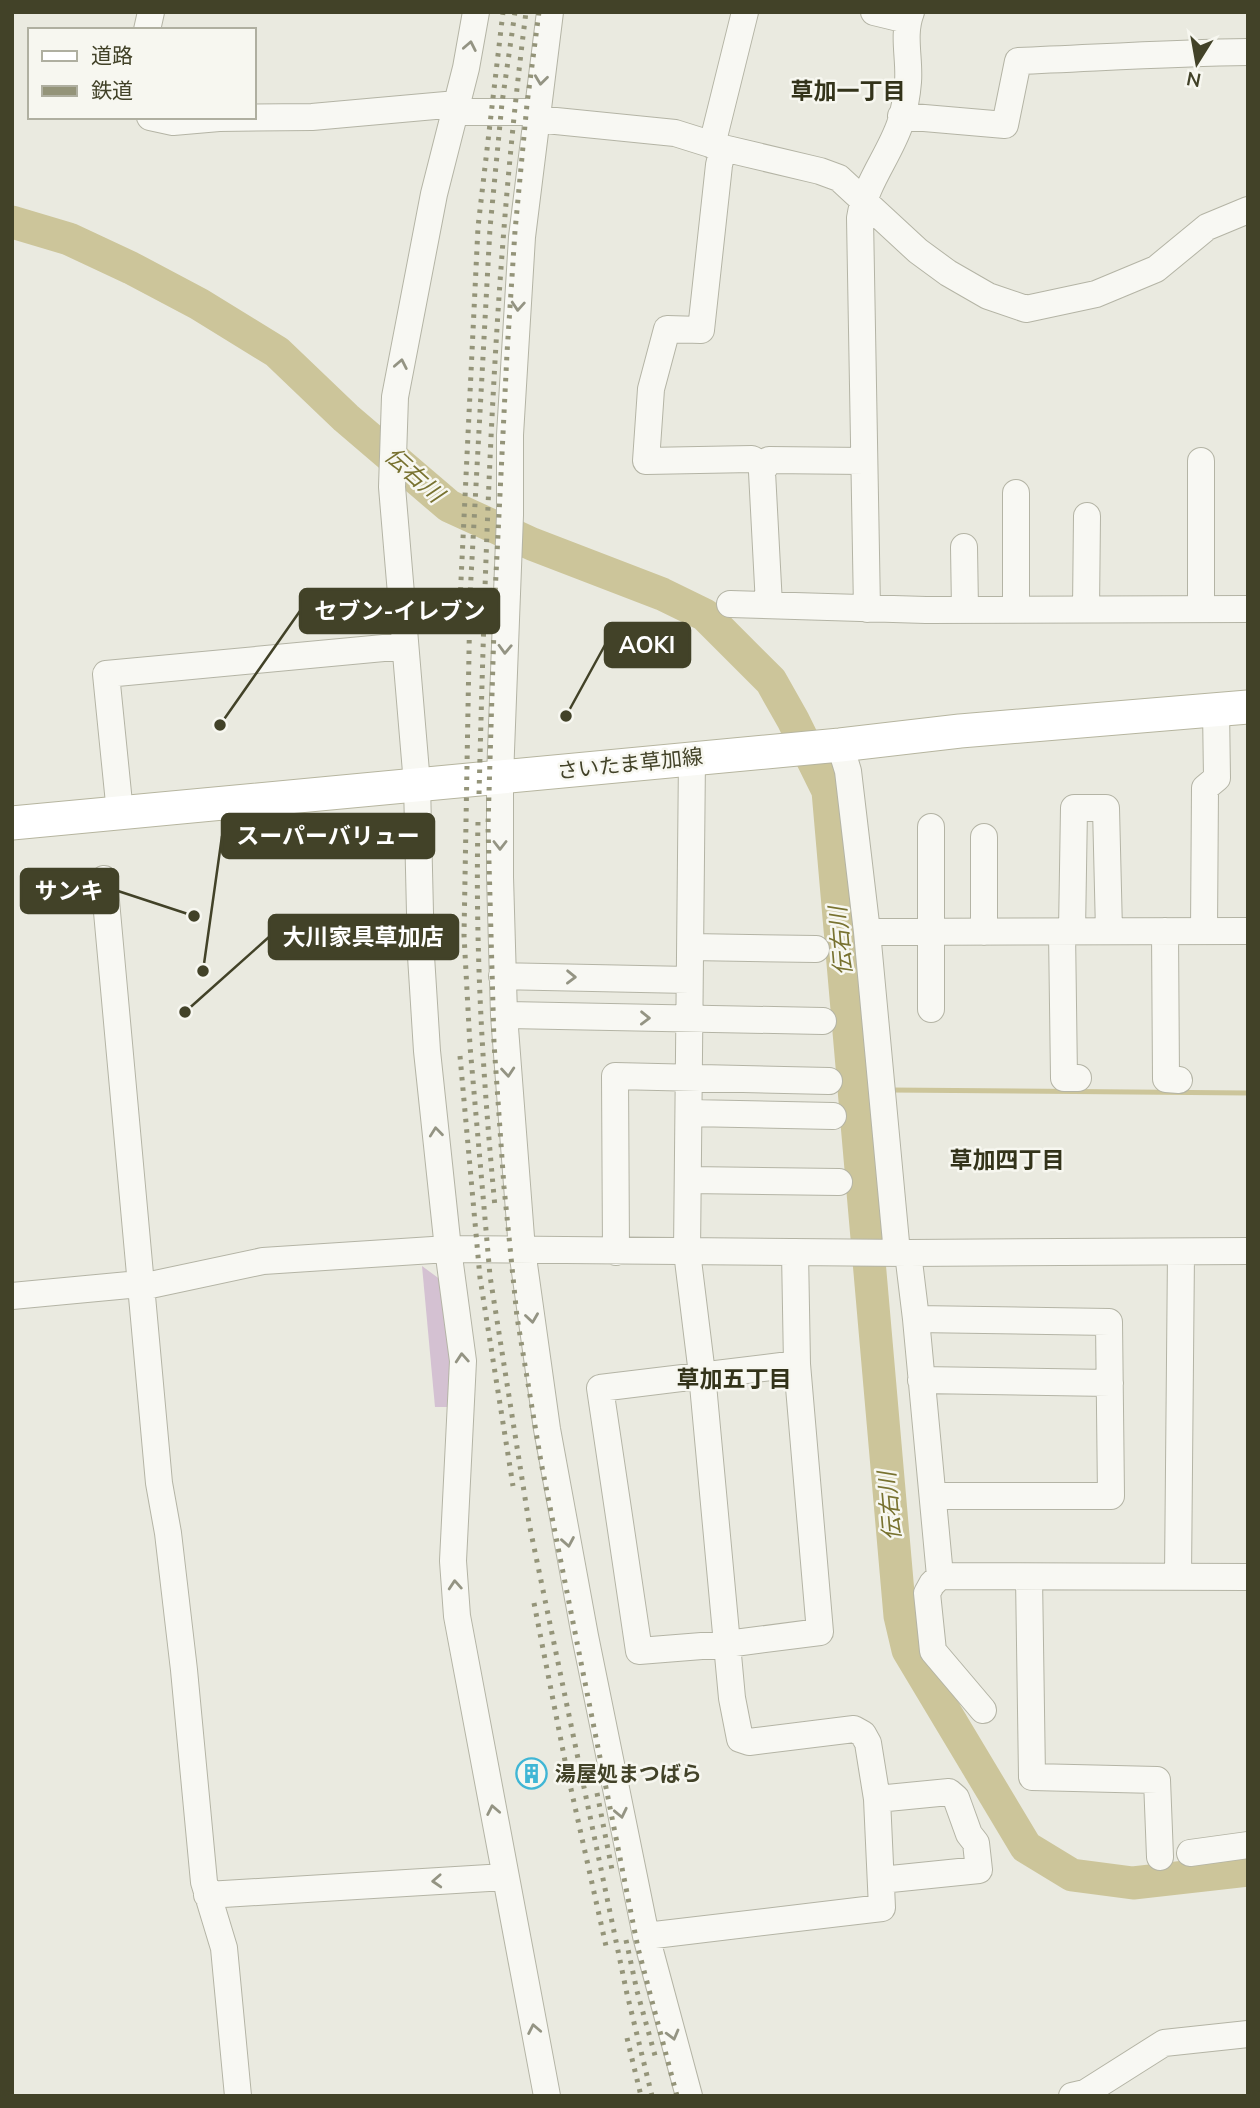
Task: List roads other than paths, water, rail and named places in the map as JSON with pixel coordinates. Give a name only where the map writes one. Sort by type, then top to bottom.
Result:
[{"type":"main road","name":"さいたま草加線","points":[[12,823],[840,745],[960,731],[1232,708]]},
{"type":"street","points":[[476,12],[434,194],[404,345],[395,397],[392,487],[417,784],[421,956],[428,1051],[448,1249],[463,1361],[453,1561],[457,1616],[547,2096]]},
{"type":"street","points":[[550,12],[523,237],[510,435],[510,514],[500,777],[504,1015],[522,1250],[547,1429],[585,1636],[646,1936],[689,2096]]},
{"type":"street","points":[[744,12],[718,147],[719,165],[701,330],[667,329],[651,389],[646,461],[752,459],[765,466]]},
{"type":"street","points":[[867,609],[860,218],[863,202],[901,116],[908,80],[906,58],[909,16],[874,12]]},
{"type":"street","points":[[901,116],[1005,125],[1018,61],[1167,53],[1248,52]]},
{"type":"street","points":[[256,118],[455,108],[675,133],[718,147],[839,178],[918,251],[948,273],[988,296],[1026,309],[1096,294],[1156,269],[1183,244],[1207,227],[1248,209]]},
{"type":"street","points":[[159,119],[173,122],[208,119]]},
{"type":"street","points":[[769,604],[762,472],[765,466],[769,460],[864,461]]},
{"type":"street","points":[[1201,461],[1201,609]]},
{"type":"street","points":[[1016,494],[1016,609]]},
{"type":"street","points":[[1086,609],[1087,516]]},
{"type":"street","points":[[964,547],[965,609]]},
{"type":"street","points":[[730,604],[867,609],[1248,609]]},
{"type":"street","points":[[120,813],[106,674],[405,646]]},
{"type":"street","points":[[1204,931],[1205,788],[1217,778],[1232,708]]},
{"type":"street","points":[[840,745],[848,771],[867,932],[899,1253],[916,1319],[940,1576]]},
{"type":"street","points":[[646,1936],[882,1908],[877,1799],[868,1743],[863,1734],[854,1729],[749,1742],[740,1739],[732,1698],[702,1374],[687,1252],[692,758]]},
{"type":"street","points":[[1078,1078],[1064,1078],[1067,931],[1074,808],[1105,808],[1109,931]]},
{"type":"street","points":[[931,827],[931,1009]]},
{"type":"street","points":[[984,837],[984,932]]},
{"type":"street","points":[[104,879],[159,1483],[175,1594],[207,1895],[224,1948],[238,2096]]},
{"type":"street","points":[[1165,931],[1167,1079],[1180,1080]]},
{"type":"street","points":[[867,932],[1248,931]]},
{"type":"street","points":[[691,947],[816,949]]},
{"type":"street","points":[[502,976],[690,980]]},
{"type":"street","points":[[504,1015],[823,1021]]},
{"type":"street","points":[[616,1252],[615,1076],[829,1081]]},
{"type":"street","points":[[689,1113],[833,1116]]},
{"type":"street","points":[[689,1180],[839,1182]]},
{"type":"street","points":[[12,1296],[129,1285],[141,1287],[263,1261],[448,1249],[899,1253],[1248,1251]]},
{"type":"street","points":[[795,1252],[797,1364],[820,1632],[727,1644],[639,1651],[600,1388],[797,1364]]},
{"type":"street","points":[[1178,1577],[1181,1252]]},
{"type":"street","points":[[916,1319],[1109,1322],[1111,1496],[933,1496]]},
{"type":"street","points":[[921,1380],[1110,1383]]},
{"type":"street","points":[[983,1710],[933,1651],[927,1593],[940,1576],[1248,1577]]},
{"type":"street","points":[[1029,1577],[1032,1777],[1157,1780],[1160,1857]]},
{"type":"street","points":[[877,1799],[949,1792],[956,1798],[969,1834],[976,1843],[979,1870],[881,1880]]},
{"type":"street","points":[[1190,1853],[1248,1846]]},
{"type":"street","points":[[207,1895],[505,1877]]},
{"type":"street","points":[[1072,2096],[1085,2093],[1164,2043],[1248,2034]]},
{"type":"waterway","name":"伝右川","points":[[12,222],[69,239],[199,304],[277,352],[346,418],[449,506],[532,544],[662,594],[705,615],[771,681],[828,791],[900,1616],[908,1650],[1026,1847],[1072,1875],[1133,1883],[1248,1870]]},
{"type":"waterway","points":[[853,1090],[874,1090]]},
{"type":"waterway","points":[[890,1090],[1248,1093]]},
{"type":"railway","points":[[459,622],[478,227],[503,12]]},
{"type":"railway","points":[[515,12],[502,103],[490,228],[470,596],[464,935],[470,1046],[490,1276],[529,1523],[627,1994],[652,2096]]},
{"type":"railway","points":[[479,794],[488,500],[498,305],[526,12]]},
{"type":"railway","points":[[539,12],[515,231],[495,595],[488,826],[494,1043],[517,1317],[541,1462],[638,1948],[677,2096]]},
{"type":"railway","points":[[478,822],[481,1015],[495,1207]]},
{"type":"railway","points":[[460,1056],[480,1278],[513,1486]]},
{"type":"railway","points":[[534,1603],[567,1771],[606,1946]]},
{"type":"railway","points":[[597,1793],[613,1875]]},
{"type":"railway","points":[[626,1940],[656,2059]]},
{"type":"railway","points":[[627,2038],[641,2096]]},
{"type":"place","name":"AOKI","points":[[566,716]]},
{"type":"place","name":"セブン-イレブン","points":[[220,725]]},
{"type":"place","name":"サンキ","points":[[194,916]]},
{"type":"place","name":"スーパーバリュー","points":[[203,971]]},
{"type":"place","name":"大川家具草加店","points":[[185,1012]]},
{"type":"place","name":"湯屋処まつばら","points":[[532,1774]]},
{"type":"district","name":"草加一丁目","points":[[848,91]]},
{"type":"district","name":"草加四丁目","points":[[1007,1160]]},
{"type":"district","name":"草加五丁目","points":[[734,1379]]}]
